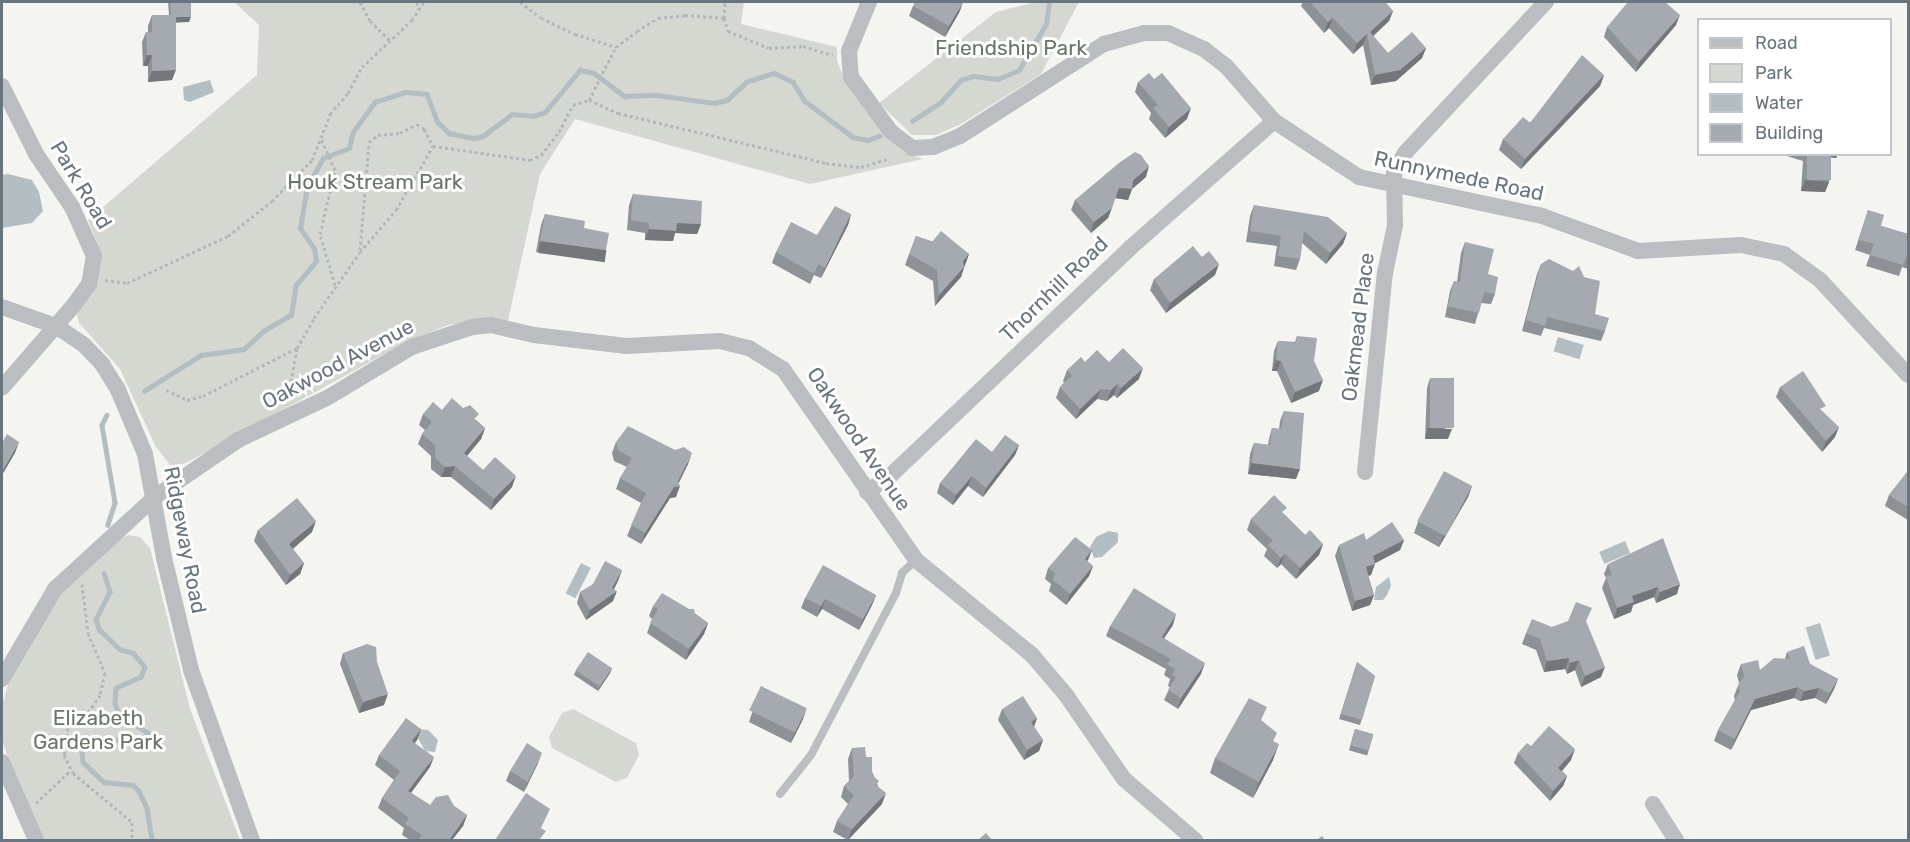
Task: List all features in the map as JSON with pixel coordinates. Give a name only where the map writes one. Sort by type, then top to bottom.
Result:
[{"type":"street","points":[[848,56],[869,2]]},
{"type":"street","points":[[1392,187],[1394,173],[1405,153],[1546,2]]},
{"type":"street","name":"Runnymede Road","points":[[848,56],[850,77],[858,92],[891,132],[912,147],[933,147],[960,136],[1088,52],[1124,37],[1144,33],[1168,33],[1204,49],[1226,66],[1274,121],[1349,173],[1392,187],[1542,216],[1638,251],[1741,245],[1784,254],[1820,280],[1907,370]]},
{"type":"street","name":"Park Road","points":[[2,86],[36,154],[90,243],[93,272]]},
{"type":"street","name":"Thornhill Road","points":[[867,492],[891,475],[1130,248],[1274,121]]},
{"type":"street","name":"Oakmead Place","points":[[1365,472],[1385,273],[1395,225],[1392,187]]},
{"type":"street","points":[[2,388],[89,284],[93,272]]},
{"type":"street","name":"Ridgeway Road","points":[[2,307],[56,326],[84,344],[102,364],[118,390],[145,454],[155,497],[164,558],[191,670],[252,840]]},
{"type":"street","name":"Oakwood Avenue","points":[[2,679],[31,623],[77,565],[155,497],[222,450],[412,347],[472,327],[507,326],[534,335],[626,346],[720,341],[749,348],[783,369],[916,560],[1032,655],[1066,695],[1124,779],[1196,840]]},
{"type":"street","points":[[2,762],[36,840]]},
{"type":"street","points":[[1653,804],[1676,840]]},
{"type":"lane","points":[[780,794],[811,755],[896,592],[902,573],[916,560]]},
{"type":"path","points":[[360,2],[370,21],[391,40]]},
{"type":"path","points":[[417,2],[418,9]]},
{"type":"path","points":[[93,272],[112,284],[127,283],[228,236],[272,201],[312,160],[330,114],[348,93],[362,67],[391,40],[424,2]]},
{"type":"path","points":[[520,2],[541,18],[575,34],[616,47]]},
{"type":"path","points":[[725,2],[724,18],[728,31],[769,48],[803,46],[825,54],[848,56]]},
{"type":"path","points":[[589,100],[616,47],[658,18],[685,15],[724,18]]},
{"type":"path","points":[[433,147],[530,160],[541,155],[559,132],[573,105],[589,100],[618,113],[826,163],[861,167],[887,159]]},
{"type":"path","points":[[360,252],[369,142],[378,135],[400,133],[417,124],[424,129],[433,147]]},
{"type":"path","points":[[321,138],[330,159],[333,184],[320,234],[336,286]]},
{"type":"path","points":[[284,418],[297,348],[360,252],[396,210],[433,147]]},
{"type":"path","points":[[166,390],[187,400],[203,396],[297,348]]},
{"type":"path","points":[[77,565],[88,633],[105,673],[100,695],[87,714],[68,728],[64,755],[71,770],[132,822],[132,840]]},
{"type":"path","points":[[23,812],[59,785],[71,770]]},
{"type":"green space","name":"Houk Stream Park","points":[[234,2],[744,2],[741,24],[837,47],[837,61],[846,83],[886,139],[905,153],[923,159],[810,184],[575,119],[540,174],[508,321],[482,319],[448,325],[408,341],[186,463],[171,466],[156,447],[120,369],[79,323],[77,315],[98,245],[88,220],[257,75],[259,25]]},
{"type":"green space","name":"Friendship Park","points":[[1036,2],[1079,2],[1041,74],[961,124],[936,135],[912,135],[879,103],[996,12]]},
{"type":"green space","name":"Elizabeth Gardens Park","points":[[128,535],[140,537],[150,548],[190,709],[240,840],[44,840],[11,768],[2,739],[2,706],[13,667],[65,586],[111,543]]},
{"type":"green space","points":[[573,709],[636,743],[639,755],[627,778],[616,782],[552,748],[549,737],[562,713]]},
{"type":"water","points":[[210,80],[214,92],[190,102],[184,100],[183,87]]},
{"type":"water","points":[[8,174],[32,180],[39,192],[43,211],[32,223],[2,228],[2,175]]},
{"type":"water","points":[[1558,337],[1584,345],[1579,359],[1554,351]]},
{"type":"water","points":[[1109,531],[1118,533],[1118,542],[1102,557],[1094,558],[1090,547],[1096,537]]},
{"type":"water","points":[[1625,541],[1630,553],[1604,564],[1599,552]]},
{"type":"water","points":[[581,563],[591,568],[575,598],[566,593]]},
{"type":"water","points":[[1389,577],[1391,586],[1387,595],[1383,600],[1374,600],[1376,587]]},
{"type":"water","points":[[1820,623],[1830,656],[1816,660],[1806,627]]},
{"type":"water","points":[[420,729],[428,730],[438,740],[435,752],[425,751],[418,738]]},
{"type":"building","points":[[170,2],[191,2],[191,17],[171,15]]},
{"type":"building","points":[[915,2],[963,2],[949,26],[913,6]]},
{"type":"building","points":[[1310,2],[1385,2],[1393,11],[1370,32],[1388,53],[1412,32],[1426,48],[1400,70],[1375,75],[1367,34],[1357,43],[1333,18],[1328,22]]},
{"type":"building","points":[[1628,2],[1665,2],[1680,15],[1639,62],[1607,27]]},
{"type":"building","points":[[152,15],[176,15],[176,70],[152,71],[152,55],[147,55],[146,32],[152,32]]},
{"type":"building","points":[[1582,55],[1604,75],[1525,159],[1503,139],[1523,117],[1530,123]]},
{"type":"building","points":[[1149,73],[1154,79],[1162,73],[1191,108],[1169,127],[1153,108],[1158,105],[1138,82]]},
{"type":"building","points":[[1135,152],[1141,155],[1149,166],[1133,180],[1132,189],[1119,188],[1112,208],[1094,222],[1075,200]]},
{"type":"building","points":[[1807,156],[1831,156],[1831,180],[1807,180]]},
{"type":"building","points":[[633,194],[702,201],[701,224],[677,223],[676,231],[649,229],[649,223],[631,220]]},
{"type":"building","points":[[1254,205],[1328,217],[1347,233],[1330,253],[1304,231],[1300,259],[1278,256],[1281,236],[1250,231]]},
{"type":"building","points":[[835,206],[851,214],[825,268],[818,264],[814,274],[776,252],[791,222],[817,235]]},
{"type":"building","points":[[1868,210],[1884,215],[1881,226],[1908,234],[1908,257],[1903,265],[1870,255],[1874,244],[1859,240]]},
{"type":"building","points":[[545,214],[585,221],[584,228],[609,233],[606,250],[540,241]]},
{"type":"building","points":[[941,231],[969,254],[963,261],[964,267],[939,295],[937,270],[909,254],[916,236],[932,242]]},
{"type":"building","points":[[1465,242],[1494,249],[1488,274],[1498,277],[1495,294],[1484,292],[1479,313],[1448,306],[1454,281],[1460,282]]},
{"type":"building","points":[[1193,246],[1202,257],[1209,251],[1219,264],[1170,303],[1154,279]]},
{"type":"building","points":[[1549,259],[1573,271],[1579,266],[1584,277],[1600,281],[1595,314],[1609,318],[1605,331],[1547,317],[1545,326],[1526,320],[1541,264]]},
{"type":"building","points":[[1297,336],[1317,338],[1314,361],[1323,380],[1295,392],[1281,361],[1276,360],[1278,341],[1296,343]]},
{"type":"building","points":[[1123,348],[1143,368],[1121,388],[1117,384],[1111,390],[1101,389],[1080,409],[1060,387],[1072,376],[1067,370],[1081,357],[1085,362],[1097,350],[1109,362]]},
{"type":"building","points":[[1803,371],[1826,406],[1820,409],[1839,427],[1826,441],[1780,387]]},
{"type":"building","points":[[1430,378],[1454,378],[1454,428],[1430,428]]},
{"type":"building","points":[[452,398],[463,408],[470,405],[479,414],[474,419],[485,428],[464,453],[483,470],[495,457],[516,476],[494,499],[455,466],[445,467],[435,458],[435,445],[422,434],[432,422],[423,414],[433,402],[442,410]]},
{"type":"building","points":[[1284,411],[1304,413],[1300,469],[1252,463],[1254,443],[1270,445],[1272,428],[1281,429]]},
{"type":"building","points":[[628,426],[675,450],[684,447],[692,453],[678,481],[680,486],[674,487],[645,533],[631,525],[646,493],[620,478],[632,458],[618,450],[616,442]]},
{"type":"building","points":[[7,434],[19,442],[2,471],[2,443]]},
{"type":"building","points":[[1005,435],[1019,445],[986,488],[972,476],[956,495],[940,483],[976,439],[992,452]]},
{"type":"building","points":[[1444,471],[1472,486],[1445,536],[1417,521]]},
{"type":"building","points":[[1908,471],[1908,507],[1889,495]]},
{"type":"building","points":[[1274,495],[1287,508],[1282,512],[1305,535],[1310,530],[1323,544],[1300,568],[1285,554],[1281,558],[1268,545],[1273,541],[1251,519]]},
{"type":"building","points":[[297,498],[316,521],[289,544],[304,563],[290,575],[258,530]]},
{"type":"building","points":[[1392,522],[1404,540],[1373,556],[1375,564],[1366,567],[1374,595],[1355,601],[1339,545],[1364,533],[1366,540]]},
{"type":"building","points":[[1075,537],[1092,550],[1085,559],[1093,566],[1070,594],[1053,580],[1055,573],[1048,568]]},
{"type":"building","points":[[1663,538],[1680,584],[1660,592],[1658,587],[1632,596],[1634,602],[1617,608],[1606,577],[1612,575],[1608,564]]},
{"type":"building","points":[[605,561],[622,570],[612,588],[617,591],[590,610],[580,592],[593,584]]},
{"type":"building","points":[[823,565],[876,595],[863,619],[825,599],[821,606],[805,598]]},
{"type":"building","points":[[1134,588],[1176,614],[1162,637],[1205,663],[1181,698],[1168,690],[1176,677],[1172,675],[1175,669],[1167,664],[1171,659],[1110,626]]},
{"type":"building","points":[[662,593],[689,609],[694,609],[695,614],[708,623],[689,649],[650,623],[658,609],[653,606]]},
{"type":"building","points":[[1576,602],[1592,608],[1586,621],[1605,667],[1585,676],[1579,660],[1570,663],[1569,658],[1547,661],[1540,639],[1526,633],[1532,619],[1552,627],[1568,621]]},
{"type":"building","points":[[367,644],[376,647],[377,662],[388,694],[363,702],[343,653]]},
{"type":"building","points":[[1804,646],[1810,664],[1838,679],[1830,693],[1819,688],[1804,691],[1798,687],[1755,699],[1735,739],[1718,730],[1740,691],[1738,685],[1744,676],[1741,664],[1758,660],[1760,670],[1774,658],[1790,659],[1787,652]]},
{"type":"building","points":[[588,652],[612,668],[600,686],[576,670]]},
{"type":"building","points":[[1357,662],[1375,676],[1362,720],[1341,714]]},
{"type":"building","points":[[761,686],[807,708],[795,733],[749,710]]},
{"type":"building","points":[[1023,696],[1037,718],[1031,722],[1043,740],[1027,750],[1002,709]]},
{"type":"building","points":[[1249,698],[1267,707],[1261,720],[1277,733],[1273,741],[1279,744],[1259,782],[1215,758]]},
{"type":"building","points":[[406,718],[421,729],[412,741],[434,757],[408,791],[430,805],[436,797],[448,795],[454,806],[467,815],[449,840],[418,840],[422,835],[405,824],[409,818],[382,798],[400,771],[379,755]]},
{"type":"building","points":[[1549,726],[1575,749],[1558,768],[1567,776],[1553,791],[1518,753],[1527,743],[1531,746]]},
{"type":"building","points":[[1355,729],[1373,734],[1369,751],[1350,745]]},
{"type":"building","points":[[527,743],[542,753],[528,782],[510,771]]},
{"type":"building","points":[[865,747],[866,757],[872,757],[872,775],[879,781],[876,785],[886,793],[852,829],[837,821],[854,795],[844,786],[854,776],[852,748]]},
{"type":"building","points":[[526,793],[550,809],[541,828],[546,831],[539,840],[495,840]]},
{"type":"building","points":[[986,833],[992,840],[978,840]]},
{"type":"waterway","points":[[912,121],[940,103],[961,80],[973,76],[998,79],[1019,70],[1046,24],[1049,2]]},
{"type":"waterway","points":[[144,391],[201,355],[244,349],[263,331],[291,315],[296,285],[316,261],[314,249],[300,228],[307,187],[323,158],[349,148],[353,132],[375,102],[405,92],[427,94],[438,122],[449,133],[473,138],[483,136],[512,114],[533,116],[545,112],[580,70],[594,73],[625,96],[657,95],[714,103],[727,100],[746,82],[774,73],[793,82],[805,101],[853,137],[868,140],[879,136]]},
{"type":"waterway","points":[[107,415],[102,425],[115,503],[108,525]]},
{"type":"waterway","points":[[104,573],[110,592],[96,619],[99,629],[120,649],[133,653],[145,667],[141,677],[116,688],[115,703],[119,714],[148,733],[147,739],[138,741],[97,739],[86,743],[82,751],[83,762],[104,782],[133,785],[139,791],[147,808],[152,840]]}]
